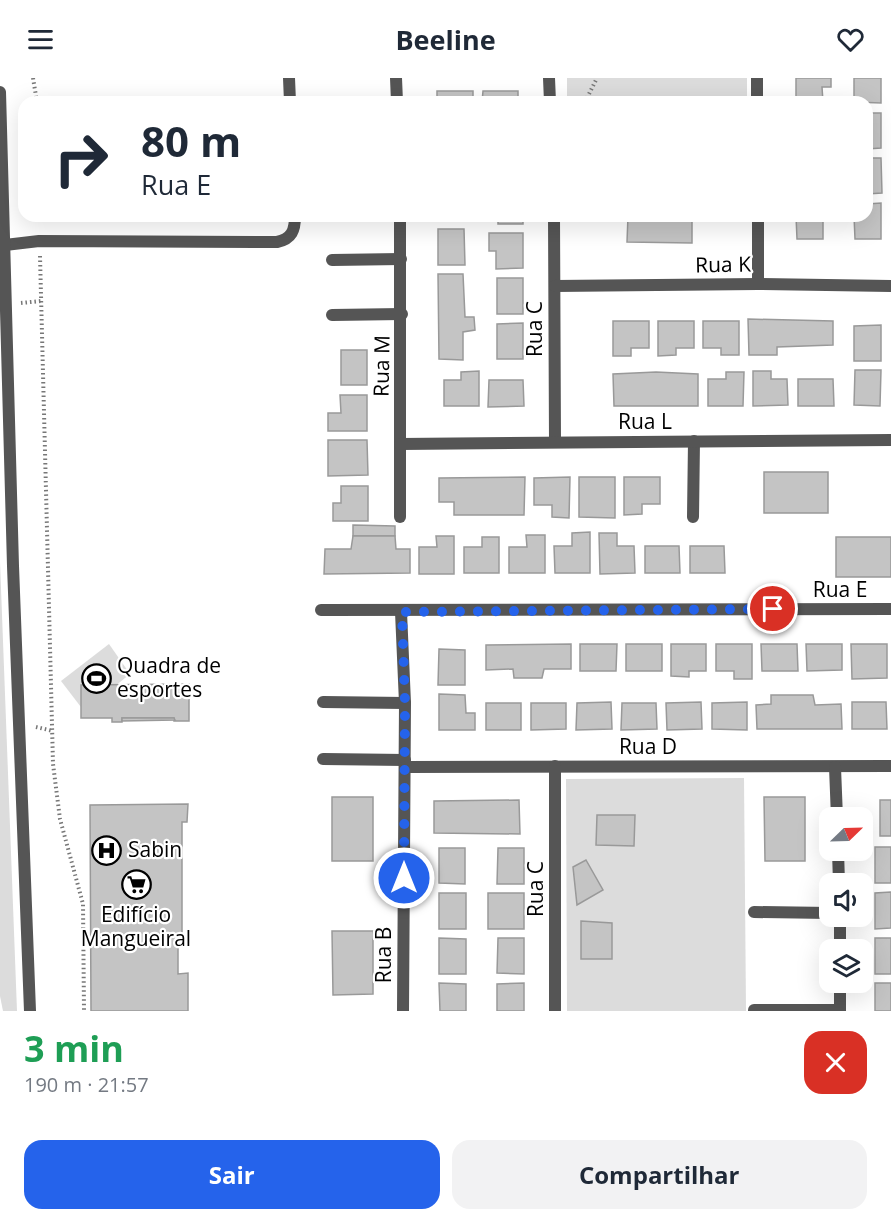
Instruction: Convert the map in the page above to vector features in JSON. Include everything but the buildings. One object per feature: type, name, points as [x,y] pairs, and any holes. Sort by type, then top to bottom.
[{"type":"street","points":[[289,78],[290,96]]},
{"type":"street","points":[[396,78],[397,96]]},
{"type":"street","points":[[549,78],[550,96]]},
{"type":"street","points":[[757,78],[757,96]]},
{"type":"street","points":[[0,92],[13,566],[30,1011]]},
{"type":"street","points":[[5,245],[39,241],[277,242],[289,238],[294,222]]},
{"type":"street","name":"Rua M","points":[[400,222],[402,314],[400,516]]},
{"type":"street","name":"Rua C","points":[[555,222],[555,442]]},
{"type":"street","points":[[758,222],[758,284]]},
{"type":"street","points":[[332,260],[401,259]]},
{"type":"street","name":"Rua K","points":[[555,286],[758,284],[891,286]]},
{"type":"street","points":[[332,315],[402,314]]},
{"type":"street","points":[[0,440],[10,432]]},
{"type":"street","name":"Rua L","points":[[400,444],[891,440]]},
{"type":"street","points":[[693,517],[694,441]]},
{"type":"street","points":[[0,560],[13,566]]},
{"type":"street","name":"Rua E","points":[[321,610],[402,612],[891,609]]},
{"type":"street","name":"Rua B","points":[[402,612],[405,703],[403,1011]]},
{"type":"street","points":[[323,702],[405,703]]},
{"type":"street","name":"Rua D","points":[[323,759],[555,766],[891,766]]},
{"type":"street","name":"Rua C","points":[[555,766],[555,1011]]},
{"type":"street","points":[[835,767],[837,807]]},
{"type":"street","points":[[754,912],[819,912]]},
{"type":"street","points":[[754,1010],[840,1011],[840,993]]},
{"type":"path","points":[[33,78],[35,96]]},
{"type":"path","points":[[588,96],[597,78]]},
{"type":"path","points":[[39,241],[53,764],[60,819],[83,903],[84,1011]]},
{"type":"shaded area","points":[[567,78],[747,78],[747,96],[567,96]]},
{"type":"shaded area","points":[[0,562],[17,1011],[3,1011],[0,996]]},
{"type":"shaded area","name":"Quadra de esportes","points":[[109,644],[130,674],[84,711],[61,681]]},
{"type":"shaded area","points":[[744,778],[746,1011],[567,1011],[566,779]]},
{"type":"place","name":"Quadra de esportes","points":[[96,678]]},
{"type":"place","name":"Sabin","points":[[107,850]]},
{"type":"place","name":"Edifício Mangueiral","points":[[136,884]]},
{"type":"route","points":[[404,878],[405,703],[402,612],[773,609]]}]
